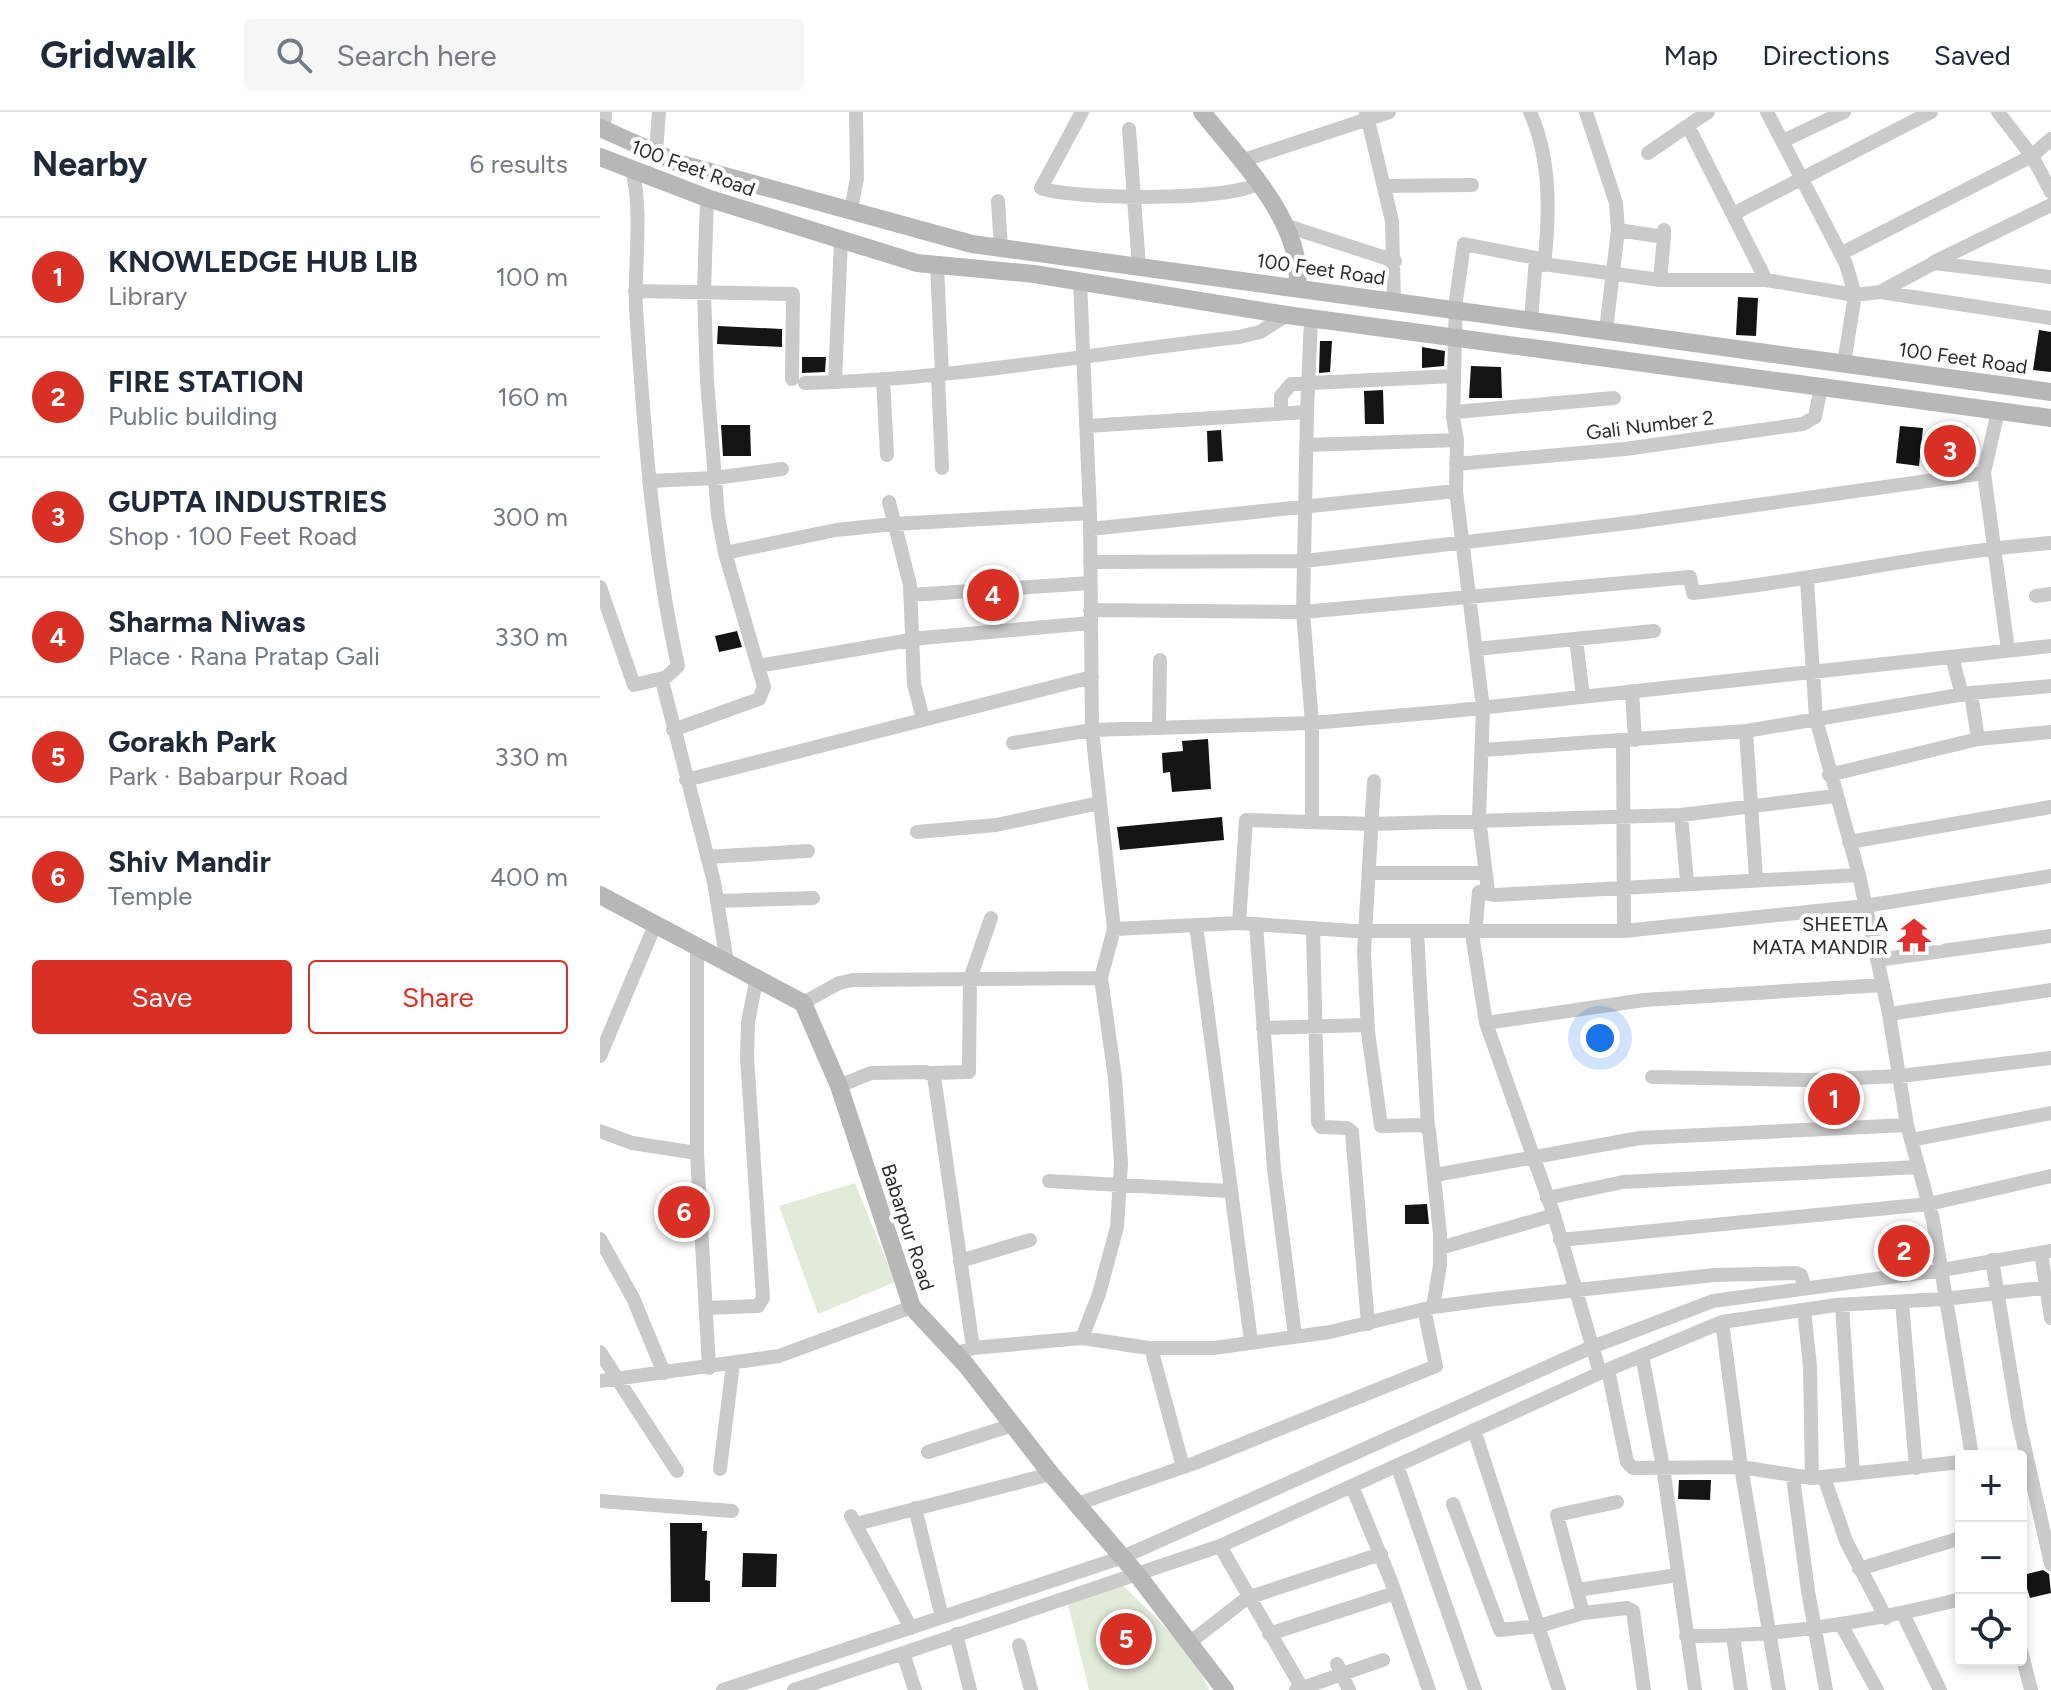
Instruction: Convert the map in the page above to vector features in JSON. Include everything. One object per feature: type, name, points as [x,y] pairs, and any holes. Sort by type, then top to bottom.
[{"type":"main road","points":[[1206,113],[1287,226],[1296,249],[1297,288]]},
{"type":"main road","name":"100 Feet Road","points":[[603,123],[681,164],[972,244],[2051,392]]},
{"type":"main road","name":"100 Feet Road","points":[[600,157],[707,198],[937,265],[1080,281],[1287,315],[2051,418]]},
{"type":"main road","points":[[1840,390],[1844,363]]},
{"type":"main road","points":[[600,895],[803,1003]]},
{"type":"main road","name":"Babarpur Road","points":[[803,1003],[839,1086],[912,1307],[964,1351],[1013,1425],[1136,1573],[1225,1690]]},
{"type":"street","points":[[656,152],[659,112]]},
{"type":"street","points":[[851,210],[857,178],[856,112]]},
{"type":"street","points":[[1082,112],[1041,188],[1085,196],[1236,193],[1256,184]]},
{"type":"street","points":[[1241,161],[1366,114],[1389,112]]},
{"type":"street","points":[[1530,112],[1543,147],[1545,169],[1540,264],[1531,320]]},
{"type":"street","points":[[1586,112],[1610,177],[1618,230],[1606,330]]},
{"type":"street","points":[[1648,153],[1708,112]]},
{"type":"street","points":[[1767,112],[1842,253],[1855,295],[1844,363]]},
{"type":"street","points":[[1783,141],[1844,112]]},
{"type":"street","points":[[1733,214],[1931,112]]},
{"type":"street","points":[[1998,112],[2032,156],[2051,192]]},
{"type":"street","points":[[1366,114],[1392,221],[1394,302]]},
{"type":"street","points":[[1688,126],[1766,280]]},
{"type":"street","points":[[1129,129],[1139,267]]},
{"type":"street","points":[[1842,253],[2032,156],[2051,139]]},
{"type":"street","points":[[600,587],[634,685],[663,678],[675,671],[678,666],[656,561],[649,481],[635,291],[632,169]]},
{"type":"street","points":[[1384,186],[1472,185]]},
{"type":"street","points":[[673,730],[759,699],[764,687],[725,553],[715,478],[704,292],[707,198]]},
{"type":"street","points":[[998,201],[1001,248]]},
{"type":"street","points":[[1880,292],[2051,205]]},
{"type":"street","points":[[1287,226],[1395,261]]},
{"type":"street","points":[[1618,230],[1664,234],[1660,280]]},
{"type":"street","points":[[835,382],[841,239]]},
{"type":"street","points":[[1488,891],[1479,818],[1483,708],[1456,491],[1456,311],[1464,244],[1536,258],[1540,264],[1660,280],[1766,280],[1855,295],[1880,292],[2051,318]]},
{"type":"street","points":[[1934,263],[2051,277]]},
{"type":"street","points":[[937,265],[942,468]]},
{"type":"street","points":[[1080,281],[1090,513],[1092,730],[1114,929],[1101,978],[1115,1078],[1120,1186],[1117,1227],[1082,1338]]},
{"type":"street","points":[[635,291],[793,294],[798,381],[883,380],[1083,359],[1239,337],[1260,332],[1287,315]]},
{"type":"street","points":[[1311,318],[1303,612],[1312,723],[1312,820]]},
{"type":"street","points":[[1281,413],[1285,389],[1308,382],[1454,376]]},
{"type":"street","points":[[883,380],[887,455]]},
{"type":"street","name":"Gali Number 2","points":[[1456,464],[1625,449],[1803,424],[1815,417],[1821,387]]},
{"type":"street","points":[[1455,412],[1614,398]]},
{"type":"street","points":[[1998,411],[1984,473],[2008,650]]},
{"type":"street","points":[[1087,426],[1307,412]]},
{"type":"street","points":[[1306,445],[1457,440]]},
{"type":"street","points":[[649,481],[715,478],[782,469]]},
{"type":"street","points":[[1090,562],[1305,561],[1464,543],[1984,473]]},
{"type":"street","points":[[1090,529],[1456,491]]},
{"type":"street","points":[[889,502],[911,595],[914,684],[923,719]]},
{"type":"street","points":[[725,553],[836,530],[1090,513]]},
{"type":"street","points":[[758,666],[911,639],[1090,617],[1303,612],[1690,577],[1693,593],[1807,580],[1996,547],[2051,543]]},
{"type":"street","points":[[1807,580],[1816,719],[1859,875],[1883,985],[1907,1125],[1929,1204],[1942,1270],[1944,1299],[1971,1450]]},
{"type":"street","points":[[911,595],[1090,583]]},
{"type":"street","points":[[1476,649],[1654,631]]},
{"type":"street","points":[[1576,639],[1583,697]]},
{"type":"street","points":[[1013,743],[1092,730],[1312,723],[1483,708],[2051,646]]},
{"type":"street","points":[[1952,657],[1978,739]]},
{"type":"street","points":[[1159,728],[1160,660]]},
{"type":"street","points":[[686,780],[1092,677]]},
{"type":"street","points":[[663,678],[673,730],[718,901],[727,962]]},
{"type":"street","points":[[1483,750],[1746,731],[1966,694],[2051,686]]},
{"type":"street","points":[[1624,931],[1624,815],[1632,691]]},
{"type":"street","points":[[1746,731],[1756,878]]},
{"type":"street","points":[[1829,775],[1978,739],[2051,732]]},
{"type":"street","points":[[1374,781],[1364,931],[1368,1025],[1379,1124],[1428,1128]]},
{"type":"street","points":[[1239,923],[1245,821],[1312,820],[1372,824],[1479,818],[1681,815],[1835,796]]},
{"type":"street","points":[[917,832],[996,825],[1099,803]]},
{"type":"street","points":[[1849,842],[2051,807]]},
{"type":"street","points":[[1681,815],[1687,882]]},
{"type":"street","points":[[707,857],[808,851]]},
{"type":"street","points":[[1369,873],[1484,873]]},
{"type":"street","points":[[1859,875],[1624,885],[1495,895],[1488,891],[1479,892],[1474,934],[1486,1023],[1554,1215],[1574,1292],[1592,1347],[1604,1372],[1629,1466],[1637,1469],[1741,1467],[1793,1478],[1818,1478],[1955,1463]]},
{"type":"street","points":[[1114,929],[1239,923],[1313,929],[1474,934],[1624,931],[1865,906],[2051,876]]},
{"type":"street","points":[[718,901],[813,898]]},
{"type":"street","points":[[839,1086],[871,1073],[969,1072],[970,979],[991,918]]},
{"type":"street","points":[[1256,924],[1278,1215],[1295,1336]]},
{"type":"street","points":[[600,1056],[655,925]]},
{"type":"street","points":[[1196,925],[1251,1341]]},
{"type":"street","points":[[1313,929],[1319,1125],[1347,1128],[1353,1137],[1368,1324]]},
{"type":"street","points":[[1077,1504],[1183,1467],[1436,1366],[1429,1308],[1440,1265],[1440,1248],[1428,1128],[1417,932]]},
{"type":"street","points":[[1877,960],[2051,936]]},
{"type":"street","points":[[697,946],[697,1153],[709,1368]]},
{"type":"street","points":[[706,1308],[758,1306],[763,1298],[747,1057],[748,1022],[757,977]]},
{"type":"street","points":[[803,1003],[844,981],[1101,978]]},
{"type":"street","points":[[1486,1023],[1644,1000],[1883,985]]},
{"type":"street","points":[[1889,1014],[2051,990]]},
{"type":"street","points":[[1263,1028],[1368,1025]]},
{"type":"street","points":[[1652,1077],[1810,1080],[1900,1076],[2051,1058]]},
{"type":"street","points":[[931,1073],[935,1080],[960,1261],[964,1351],[1082,1338],[1190,1350],[1368,1324],[1429,1308],[1660,1279],[1799,1273],[1804,1286]]},
{"type":"street","points":[[1911,1140],[2051,1113]]},
{"type":"street","points":[[1435,1175],[1640,1138],[1907,1125]]},
{"type":"street","points":[[600,1131],[632,1143],[697,1153]]},
{"type":"street","points":[[1547,1198],[1623,1182],[1919,1167]]},
{"type":"street","points":[[1560,1240],[1929,1204],[2051,1176]]},
{"type":"street","points":[[1049,1181],[1229,1191]]},
{"type":"street","points":[[1440,1248],[1554,1215]]},
{"type":"street","points":[[600,1239],[633,1298],[664,1373]]},
{"type":"street","points":[[960,1261],[1030,1240]]},
{"type":"street","points":[[723,1690],[1123,1557],[1592,1347],[1713,1301],[1804,1286],[1942,1270],[2046,1252],[2051,1318]]},
{"type":"street","points":[[1992,1260],[2019,1423],[2051,1564]]},
{"type":"street","points":[[794,1690],[1220,1546],[1642,1355],[1722,1322],[1842,1305],[1944,1299],[2048,1287]]},
{"type":"street","points":[[1902,1302],[1916,1468]]},
{"type":"street","points":[[1842,1305],[1853,1473]]},
{"type":"street","points":[[600,1381],[709,1368],[806,1347],[912,1307]]},
{"type":"street","points":[[1804,1310],[1818,1478],[1859,1569],[1886,1618]]},
{"type":"street","points":[[1722,1322],[1741,1467],[1779,1690]]},
{"type":"street","points":[[1151,1348],[1183,1467]]},
{"type":"street","points":[[600,1352],[677,1471]]},
{"type":"street","points":[[1642,1355],[1663,1467],[1695,1690]]},
{"type":"street","points":[[720,1469],[733,1364]]},
{"type":"street","points":[[928,1452],[1013,1425]]},
{"type":"street","points":[[1474,1430],[1559,1690]]},
{"type":"street","points":[[1397,1465],[1475,1690]]},
{"type":"street","points":[[911,1628],[854,1520],[1051,1474]]},
{"type":"street","points":[[1793,1478],[1826,1690]]},
{"type":"street","points":[[1352,1486],[1381,1554],[1429,1690]]},
{"type":"street","points":[[600,1501],[732,1511]]},
{"type":"street","points":[[1583,1613],[1557,1515],[1617,1502]]},
{"type":"street","points":[[1453,1504],[1500,1630],[1539,1626],[1583,1613],[1627,1608],[1633,1611],[1644,1690]]},
{"type":"street","points":[[915,1508],[942,1617]]},
{"type":"street","points":[[1859,1569],[1955,1540]]},
{"type":"street","points":[[1220,1546],[1300,1689],[1340,1669],[1383,1660]]},
{"type":"street","points":[[1189,1643],[1247,1598],[1381,1554]]},
{"type":"street","points":[[1577,1590],[1678,1575]]},
{"type":"street","points":[[1269,1634],[1395,1593]]},
{"type":"street","points":[[1686,1636],[1733,1636],[1842,1626],[1955,1601]]},
{"type":"street","points":[[1903,1614],[1940,1690]]},
{"type":"street","points":[[1842,1626],[1877,1690]]},
{"type":"street","points":[[956,1634],[970,1690]]},
{"type":"street","points":[[1733,1636],[1741,1690]]},
{"type":"street","points":[[1019,1645],[1031,1690]]},
{"type":"street","points":[[903,1653],[915,1690]]},
{"type":"street","points":[[2025,1666],[2031,1690]]},
{"type":"street","points":[[1340,1669],[1349,1690]]},
{"type":"green space","points":[[855,1183],[895,1282],[818,1314],[779,1206]]},
{"type":"green space","points":[[1121,1583],[1183,1648],[1209,1690],[1089,1690],[1068,1605]]},
{"type":"building","points":[[1738,297],[1758,298],[1756,336],[1736,335]]},
{"type":"building","points":[[718,326],[782,329],[782,347],[717,344]]},
{"type":"building","points":[[2039,330],[2051,332],[2051,372],[2033,370]]},
{"type":"building","points":[[1320,341],[1332,341],[1330,372],[1319,373]]},
{"type":"building","points":[[1422,347],[1445,351],[1444,366],[1422,368]]},
{"type":"building","points":[[802,357],[826,357],[825,372],[802,373]]},
{"type":"building","points":[[1471,366],[1501,367],[1502,398],[1469,398]]},
{"type":"building","points":[[1383,390],[1384,424],[1365,424],[1364,391]]},
{"type":"building","points":[[721,425],[750,425],[751,456],[723,456]]},
{"type":"building","points":[[1900,426],[1923,428],[1919,466],[1896,463]]},
{"type":"building","points":[[1221,430],[1223,461],[1208,462],[1207,431]]},
{"type":"building","points":[[737,631],[742,647],[719,652],[715,636]]},
{"type":"building","points":[[1208,739],[1211,789],[1172,792],[1170,772],[1163,773],[1162,753],[1183,751],[1182,741]]},
{"type":"building","points":[[1222,817],[1224,840],[1120,850],[1117,827]]},
{"type":"building","points":[[1427,1204],[1429,1224],[1405,1224],[1405,1205]]},
{"type":"building","points":[[1679,1480],[1711,1480],[1710,1500],[1678,1499]]},
{"type":"building","points":[[670,1523],[702,1523],[702,1531],[707,1531],[705,1580],[710,1581],[710,1602],[671,1602]]},
{"type":"building","points":[[743,1553],[777,1554],[776,1587],[742,1587]]},
{"type":"building","points":[[2043,1570],[2049,1574],[2051,1593],[2030,1598],[2027,1574]]},
{"type":"place","name":"GUPTA INDUSTRIES","points":[[1950,451]]},
{"type":"place","name":"Sharma Niwas","points":[[993,595]]},
{"type":"place","name":"SHEETLA MATA MANDIR","points":[[1914,935]]},
{"type":"place","name":"KNOWLEDGE HUB LIB","points":[[1834,1099]]},
{"type":"place","name":"Shiv Mandir","points":[[684,1212]]},
{"type":"place","name":"FIRE STATION","points":[[1904,1251]]},
{"type":"place","name":"Gorakh Park","points":[[1126,1639]]}]
